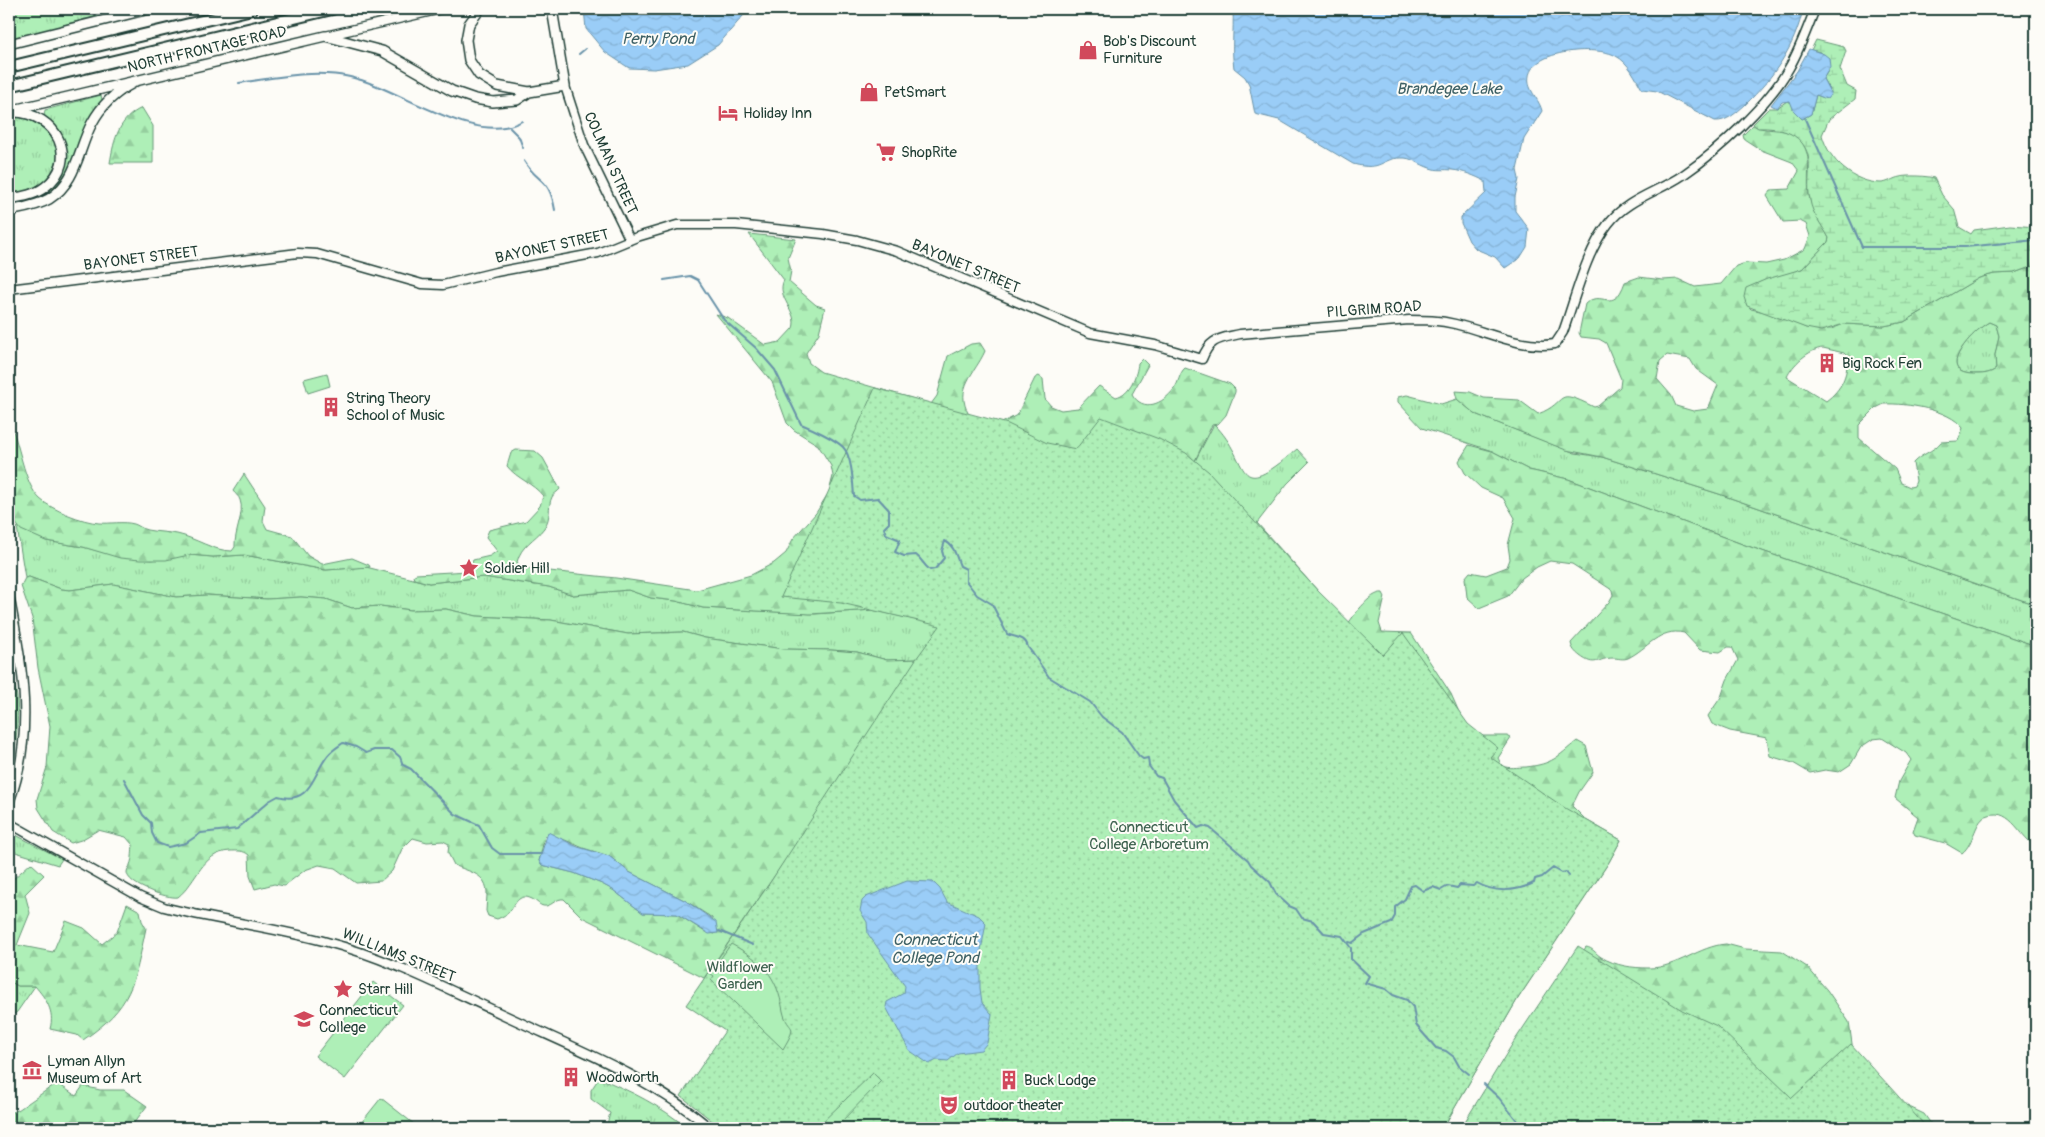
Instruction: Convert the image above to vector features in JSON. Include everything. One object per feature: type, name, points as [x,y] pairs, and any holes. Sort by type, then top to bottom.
[{"type":"highway","points":[[9,67],[252,9]]},
{"type":"highway","points":[[9,86],[332,9]]},
{"type":"highway","points":[[9,661],[19,658]]},
{"type":"main road","points":[[9,44],[149,9]]},
{"type":"main road","points":[[480,9],[471,20],[466,36],[466,51],[471,65],[479,74],[494,85],[529,92],[565,86]]},
{"type":"main road","name":"COLMAN STREET","points":[[552,9],[565,86]]},
{"type":"main road","points":[[325,36],[382,51],[452,91],[475,99],[494,102],[517,100],[529,92]]},
{"type":"main road","name":"NORTH FRONTAGE ROAD","points":[[9,112],[325,36]]},
{"type":"main road","points":[[9,211],[43,202],[59,192],[73,172],[96,115],[116,95],[144,78]]},
{"type":"main road","points":[[9,112],[33,114],[48,124],[59,140],[61,155],[56,175],[45,187],[30,195],[9,199]]},
{"type":"street","name":"NORTH FRONTAGE ROAD","points":[[325,36],[440,9]]},
{"type":"street","name":"PILGRIM ROAD","points":[[1202,359],[1209,344],[1216,340],[1240,334],[1409,320],[1433,319],[1524,345],[1540,346],[1555,344],[1563,332],[1592,251],[1608,223],[1632,202],[1682,176],[1705,159],[1762,103],[1790,67],[1815,9]]},
{"type":"street","name":"COLMAN STREET","points":[[565,86],[584,145],[630,240]]},
{"type":"street","name":"BAYONET STREET","points":[[9,289],[298,253],[317,254],[422,284],[443,285],[496,272],[598,254],[665,228],[695,223],[794,230],[857,240],[904,254],[1090,333],[1155,345],[1202,359]]},
{"type":"street","points":[[9,595],[19,658],[25,725],[18,774],[9,803]]},
{"type":"street","name":"WILLIAMS STREET","points":[[9,823],[140,897],[164,907],[327,942],[376,958],[421,976],[620,1068],[667,1095],[710,1128]]},
{"type":"green space","points":[[9,9],[107,9],[108,13],[9,40]]},
{"type":"green space","points":[[1816,40],[1844,47],[1846,51],[1840,69],[1847,86],[1856,91],[1855,99],[1829,119],[1822,135],[1825,145],[1837,162],[1852,175],[1871,182],[1884,183],[1907,176],[1934,178],[1942,195],[1954,209],[1959,227],[1971,234],[1974,230],[2010,225],[2036,227],[2036,265],[2014,273],[1994,274],[1979,278],[1904,322],[1884,326],[1844,324],[1821,331],[1806,328],[1747,306],[1744,297],[1746,288],[1767,279],[1802,269],[1828,242],[1829,238],[1811,205],[1809,161],[1803,144],[1791,134],[1775,129],[1758,128],[1753,124],[1769,108],[1777,108],[1787,101],[1791,102],[1794,111],[1802,119],[1811,114],[1816,95],[1827,99],[1829,89],[1823,79],[1828,71],[1820,52],[1811,50]]},
{"type":"green space","points":[[101,95],[102,100],[85,127],[74,156],[59,183],[48,193],[33,201],[32,199],[40,195],[63,166],[51,123],[44,116],[45,110]]},
{"type":"green space","points":[[142,108],[153,126],[153,163],[110,163],[113,146],[123,123],[134,112]]},
{"type":"green space","points":[[15,116],[38,123],[53,139],[57,149],[52,170],[44,181],[28,191],[9,195],[9,117]]},
{"type":"green space","points":[[1753,125],[1789,133],[1801,142],[1806,149],[1808,158],[1808,185],[1811,203],[1829,238],[1828,242],[1802,269],[1758,283],[1745,302],[1751,309],[1774,314],[1806,328],[1831,329],[1844,324],[1884,326],[1904,322],[1979,278],[1994,274],[2014,273],[2036,265],[2036,605],[1719,494],[1602,457],[1566,450],[1475,414],[1457,399],[1455,391],[1470,392],[1484,398],[1519,400],[1538,414],[1566,397],[1594,407],[1598,406],[1620,387],[1621,379],[1606,343],[1599,339],[1581,337],[1579,333],[1585,304],[1591,300],[1612,300],[1616,298],[1625,282],[1639,277],[1663,280],[1678,279],[1695,287],[1721,284],[1736,266],[1746,263],[1766,264],[1784,260],[1805,249],[1810,236],[1806,224],[1800,221],[1783,222],[1767,196],[1771,190],[1789,189],[1799,171],[1792,162],[1761,150],[1744,139],[1743,135]],"holes":[[[1989,322],[1996,325],[1999,336],[1995,355],[1996,369],[1983,374],[1964,373],[1957,368],[1956,361],[1959,352],[1981,327]],[[1823,348],[1844,353],[1848,357],[1843,382],[1826,401],[1787,377],[1802,358]],[[1667,355],[1690,359],[1696,369],[1718,385],[1708,409],[1693,411],[1676,406],[1671,395],[1657,379],[1660,361]],[[1884,404],[1926,408],[1948,416],[1963,428],[1958,441],[1941,442],[1913,463],[1916,481],[1914,486],[1910,487],[1901,483],[1895,469],[1859,438],[1859,425],[1876,408]]]},
{"type":"green space","points":[[749,234],[796,239],[788,258],[791,271],[789,282],[816,305],[825,308],[819,333],[806,353],[809,363],[821,372],[931,404],[937,396],[948,356],[971,344],[980,343],[985,351],[965,389],[965,405],[969,415],[1000,424],[1017,415],[1035,378],[1039,376],[1043,379],[1045,399],[1051,406],[1061,410],[1078,408],[1099,386],[1116,397],[1125,392],[1132,383],[1138,363],[1142,359],[1148,365],[1132,394],[1137,400],[1147,405],[1164,399],[1176,387],[1185,368],[1230,384],[1235,389],[1235,392],[1226,415],[1218,424],[1212,425],[1191,469],[916,620],[874,610],[810,614],[703,608],[676,601],[651,598],[628,590],[573,595],[549,587],[483,577],[429,583],[414,579],[413,576],[416,574],[469,571],[473,560],[490,556],[497,551],[486,537],[489,530],[526,521],[540,506],[543,496],[507,466],[511,453],[516,450],[535,451],[543,458],[560,489],[552,497],[548,520],[544,528],[525,547],[519,556],[517,562],[521,568],[616,578],[697,590],[751,575],[774,563],[786,553],[793,539],[816,513],[829,492],[833,476],[831,466],[818,445],[794,430],[787,423],[772,382],[716,314],[728,318],[765,345],[780,342],[793,328],[793,316],[782,292],[784,280]]},
{"type":"green space","points":[[1989,322],[1996,325],[1999,336],[1995,355],[1996,369],[1983,374],[1964,373],[1957,368],[1956,361],[1959,352],[1981,327]]},
{"type":"green space","points":[[327,373],[330,386],[308,393],[304,379]]},
{"type":"green space","name":"Connecticut College Arboretum","points":[[875,388],[1008,424],[1047,443],[1076,449],[1101,417],[1159,439],[1186,453],[1209,472],[1318,591],[1383,655],[1403,633],[1468,724],[1498,748],[1490,757],[1565,808],[1621,840],[1609,862],[1517,1000],[1443,1128],[721,1128],[681,1096],[725,1031],[686,1005],[771,881],[916,659],[940,626],[841,603],[781,597]]},
{"type":"green space","points":[[1407,395],[1441,404],[1457,399],[1475,414],[1575,453],[1602,457],[1719,494],[2036,605],[2036,646],[1742,544],[1568,479],[1529,470],[1492,451],[1422,428],[1398,402],[1398,397]]},
{"type":"green space","points":[[9,422],[34,492],[45,503],[68,515],[92,522],[134,524],[145,529],[177,534],[211,547],[232,551],[235,547],[241,511],[239,499],[233,491],[244,474],[265,506],[263,521],[267,529],[292,536],[308,556],[322,564],[352,558],[370,567],[326,570],[244,555],[213,557],[189,555],[166,560],[140,560],[120,558],[83,547],[46,541],[21,530],[9,514]]},
{"type":"green space","points":[[1214,424],[1226,438],[1245,472],[1252,476],[1262,474],[1276,466],[1297,449],[1309,462],[1287,484],[1257,523],[1318,591],[920,659],[887,660],[857,652],[784,649],[705,638],[683,632],[628,634],[551,620],[477,616],[446,609],[411,610],[380,606],[352,608],[326,599],[301,597],[267,599],[208,595],[176,597],[113,584],[70,590],[61,589],[29,577],[25,578],[17,527],[46,541],[83,547],[125,558],[151,560],[189,555],[213,557],[244,555],[326,570],[366,567],[429,583],[483,577],[549,587],[573,595],[628,590],[651,598],[676,601],[703,608],[815,614],[872,610],[916,620],[1191,469]]},
{"type":"green space","points":[[1469,445],[1492,451],[1529,470],[1568,479],[1742,544],[2036,646],[2036,846],[2010,820],[1997,814],[1984,817],[1980,821],[1970,843],[1962,853],[1945,843],[1915,835],[1913,831],[1918,817],[1895,798],[1899,781],[1911,760],[1906,753],[1882,738],[1873,739],[1861,747],[1851,764],[1839,772],[1825,770],[1810,773],[1793,763],[1770,756],[1767,738],[1730,731],[1712,724],[1708,716],[1721,697],[1727,680],[1738,660],[1732,647],[1728,647],[1720,652],[1700,650],[1684,633],[1675,632],[1661,636],[1626,659],[1608,658],[1593,662],[1585,660],[1575,652],[1571,643],[1609,602],[1613,595],[1612,590],[1572,564],[1550,561],[1537,567],[1522,578],[1508,596],[1479,608],[1467,597],[1465,578],[1470,572],[1486,575],[1507,567],[1510,559],[1508,545],[1515,518],[1503,498],[1481,488],[1465,473],[1459,461]]},
{"type":"green space","points":[[29,577],[61,589],[70,590],[113,584],[176,597],[207,595],[267,599],[301,597],[326,599],[352,608],[380,606],[411,610],[446,609],[477,616],[551,620],[628,634],[683,632],[705,638],[784,649],[857,652],[887,660],[1344,630],[1356,613],[1372,596],[1383,593],[1385,597],[1379,623],[1382,632],[1411,633],[1451,694],[1459,712],[1470,728],[1482,736],[1507,736],[1511,738],[1498,758],[1502,766],[1511,768],[1543,764],[1554,759],[1577,741],[1586,746],[1593,772],[1572,806],[1586,820],[1621,840],[1609,862],[1517,1000],[1443,1128],[782,865],[704,978],[582,917],[564,899],[544,906],[528,897],[524,897],[519,899],[510,911],[503,916],[497,919],[488,916],[484,882],[476,874],[454,865],[448,853],[449,844],[443,841],[427,842],[413,838],[402,849],[392,871],[381,881],[356,883],[335,868],[319,865],[305,870],[284,886],[274,884],[255,889],[250,876],[249,855],[238,851],[230,851],[220,853],[206,862],[185,891],[178,897],[166,896],[148,890],[128,877],[127,871],[132,860],[133,845],[126,837],[98,830],[81,840],[71,843],[53,832],[38,808],[37,799],[47,767],[50,726],[38,668],[32,618],[21,586],[25,578]],"holes":[[[545,836],[565,840],[609,856],[629,872],[686,901],[712,918],[715,934],[705,932],[677,914],[643,913],[602,884],[574,873],[542,865],[539,861]]]},
{"type":"green space","points":[[9,673],[17,695],[18,709],[16,740],[9,778]]},
{"type":"green space","points":[[10,832],[62,859],[58,865],[9,850]]},
{"type":"green space","points":[[31,863],[44,875],[25,894],[30,913],[17,945],[53,952],[66,921],[84,928],[102,944],[117,932],[127,904],[140,911],[146,928],[138,964],[129,992],[112,1016],[100,1028],[83,1040],[77,1035],[50,1029],[50,1011],[46,1001],[35,986],[18,986],[9,981],[9,879],[11,877],[13,879]]},
{"type":"green space","name":"Wildflower Garden","points":[[731,944],[760,963],[777,988],[785,1018],[792,1030],[783,1049],[711,980],[714,976],[710,973]]},
{"type":"green space","points":[[1726,944],[1745,949],[1782,951],[1807,967],[1827,990],[1849,1022],[1853,1051],[1905,1105],[1924,1114],[1934,1128],[1461,1128],[1586,947],[1613,963],[1649,968],[1669,965],[1707,949]]},
{"type":"green space","points":[[1578,946],[1682,1010],[1717,1026],[1792,1098],[1851,1044],[1927,1128],[1461,1128],[1513,1043]]},
{"type":"green space","points":[[9,981],[18,986],[35,986],[17,1012],[9,1017]]},
{"type":"green space","points":[[373,982],[403,1005],[345,1079],[315,1056]]},
{"type":"green space","points":[[873,1073],[881,1081],[835,1128],[816,1128]]},
{"type":"green space","points":[[599,1078],[645,1100],[687,1128],[606,1128],[610,1113],[591,1099],[591,1090]]},
{"type":"green space","points":[[57,1083],[76,1096],[83,1086],[100,1090],[124,1090],[147,1106],[130,1128],[9,1128],[9,1113],[18,1110]]},
{"type":"green space","points":[[381,1098],[419,1128],[357,1128]]},
{"type":"water","name":"Perry Pond","points":[[584,9],[749,9],[718,45],[688,64],[654,69],[629,68],[605,52],[586,29]]},
{"type":"water","name":"Brandegee Lake","points":[[1239,9],[1803,9],[1795,36],[1774,73],[1745,105],[1724,120],[1715,121],[1657,91],[1642,89],[1625,62],[1607,53],[1579,51],[1564,53],[1549,57],[1538,63],[1530,72],[1529,83],[1542,111],[1524,139],[1517,170],[1519,179],[1515,197],[1515,211],[1529,229],[1527,247],[1520,258],[1505,268],[1495,257],[1476,249],[1469,241],[1461,223],[1461,217],[1486,193],[1485,181],[1460,171],[1438,170],[1426,167],[1405,158],[1389,160],[1376,166],[1353,164],[1279,120],[1255,114],[1249,84],[1245,77],[1234,68],[1233,11]]},
{"type":"water","points":[[1809,49],[1824,54],[1829,58],[1830,67],[1823,79],[1831,94],[1827,99],[1816,95],[1811,114],[1802,119],[1794,111],[1790,101],[1782,102],[1777,108],[1771,105],[1797,71]]},
{"type":"water","points":[[548,832],[578,847],[609,856],[629,872],[686,901],[716,922],[718,933],[709,934],[677,914],[643,913],[602,884],[574,873],[542,865],[539,861]]},
{"type":"water","name":"Connecticut College Pond","points":[[907,881],[933,882],[940,889],[947,902],[979,916],[986,923],[980,956],[980,988],[982,1003],[992,1014],[987,1043],[981,1050],[958,1053],[948,1061],[937,1060],[929,1064],[909,1050],[886,1007],[887,1002],[904,993],[905,986],[868,934],[867,922],[860,911],[862,901],[866,897]]},
{"type":"waterway","points":[[579,54],[585,49]]},
{"type":"waterway","points":[[239,83],[294,75],[336,75],[369,83],[460,122],[482,127],[503,127],[522,121]]},
{"type":"waterway","points":[[1805,119],[1862,247],[1965,247],[2036,240]]},
{"type":"waterway","points":[[510,128],[519,137],[523,148]]},
{"type":"waterway","points":[[524,161],[529,169],[547,186],[553,199],[555,210]]},
{"type":"waterway","points":[[664,280],[690,276],[698,280],[724,320],[756,348],[775,370],[801,424],[829,437],[843,447],[850,463],[854,496],[860,500],[878,498],[889,510],[889,523],[884,528],[886,534],[900,540],[895,552],[904,556],[916,555],[930,570],[935,569],[944,558],[942,551],[945,541],[948,543],[953,549],[960,566],[966,569],[966,581],[977,595],[992,604],[1007,634],[1020,638],[1027,643],[1049,677],[1090,702],[1102,717],[1122,732],[1139,756],[1143,759],[1148,758],[1149,766],[1156,776],[1162,778],[1174,800],[1198,828],[1203,826],[1210,828],[1248,860],[1270,882],[1276,894],[1289,906],[1296,909],[1302,918],[1313,921],[1324,933],[1342,936],[1351,948],[1351,959],[1369,976],[1365,983],[1386,989],[1393,995],[1407,1000],[1413,1007],[1416,1025],[1421,1031],[1436,1048],[1446,1051],[1454,1057],[1459,1066],[1469,1074]]},
{"type":"waterway","points":[[124,779],[143,815],[151,823],[152,833],[157,843],[168,847],[186,843],[201,833],[237,829],[269,801],[278,796],[290,798],[298,796],[311,785],[324,760],[343,743],[356,747],[366,753],[374,750],[392,750],[400,757],[403,765],[411,769],[455,814],[479,825],[492,848],[500,854],[541,854]]},
{"type":"waterway","points":[[1349,942],[1352,943],[1364,934],[1391,923],[1395,916],[1395,907],[1405,899],[1411,886],[1415,885],[1423,891],[1433,887],[1441,890],[1448,886],[1457,888],[1460,885],[1473,886],[1477,883],[1497,890],[1512,890],[1534,883],[1535,879],[1542,877],[1553,868],[1562,873],[1566,872],[1569,876]]},
{"type":"waterway","points":[[719,931],[753,945]]},
{"type":"waterway","points":[[1484,1084],[1499,1098],[1523,1128]]},
{"type":"place","name":"Bob's Discount Furniture","points":[[1088,50]]},
{"type":"place","name":"PetSmart","points":[[869,92]]},
{"type":"place","name":"Holiday Inn","points":[[728,113]]},
{"type":"place","name":"ShopRite","points":[[886,152]]},
{"type":"place","name":"Big Rock Fen","points":[[1827,363]]},
{"type":"place","name":"String Theory School of Music","points":[[331,407]]},
{"type":"place","name":"Soldier Hill","points":[[469,568]]},
{"type":"place","name":"Starr Hill","points":[[343,989]]},
{"type":"place","name":"Connecticut College","points":[[304,1019]]},
{"type":"place","name":"Lyman Allyn Museum of Art","points":[[32,1070]]},
{"type":"place","name":"Woodworth","points":[[571,1077]]},
{"type":"place","name":"Buck Lodge","points":[[1009,1080]]},
{"type":"place","name":"outdoor theater","points":[[949,1105]]}]
